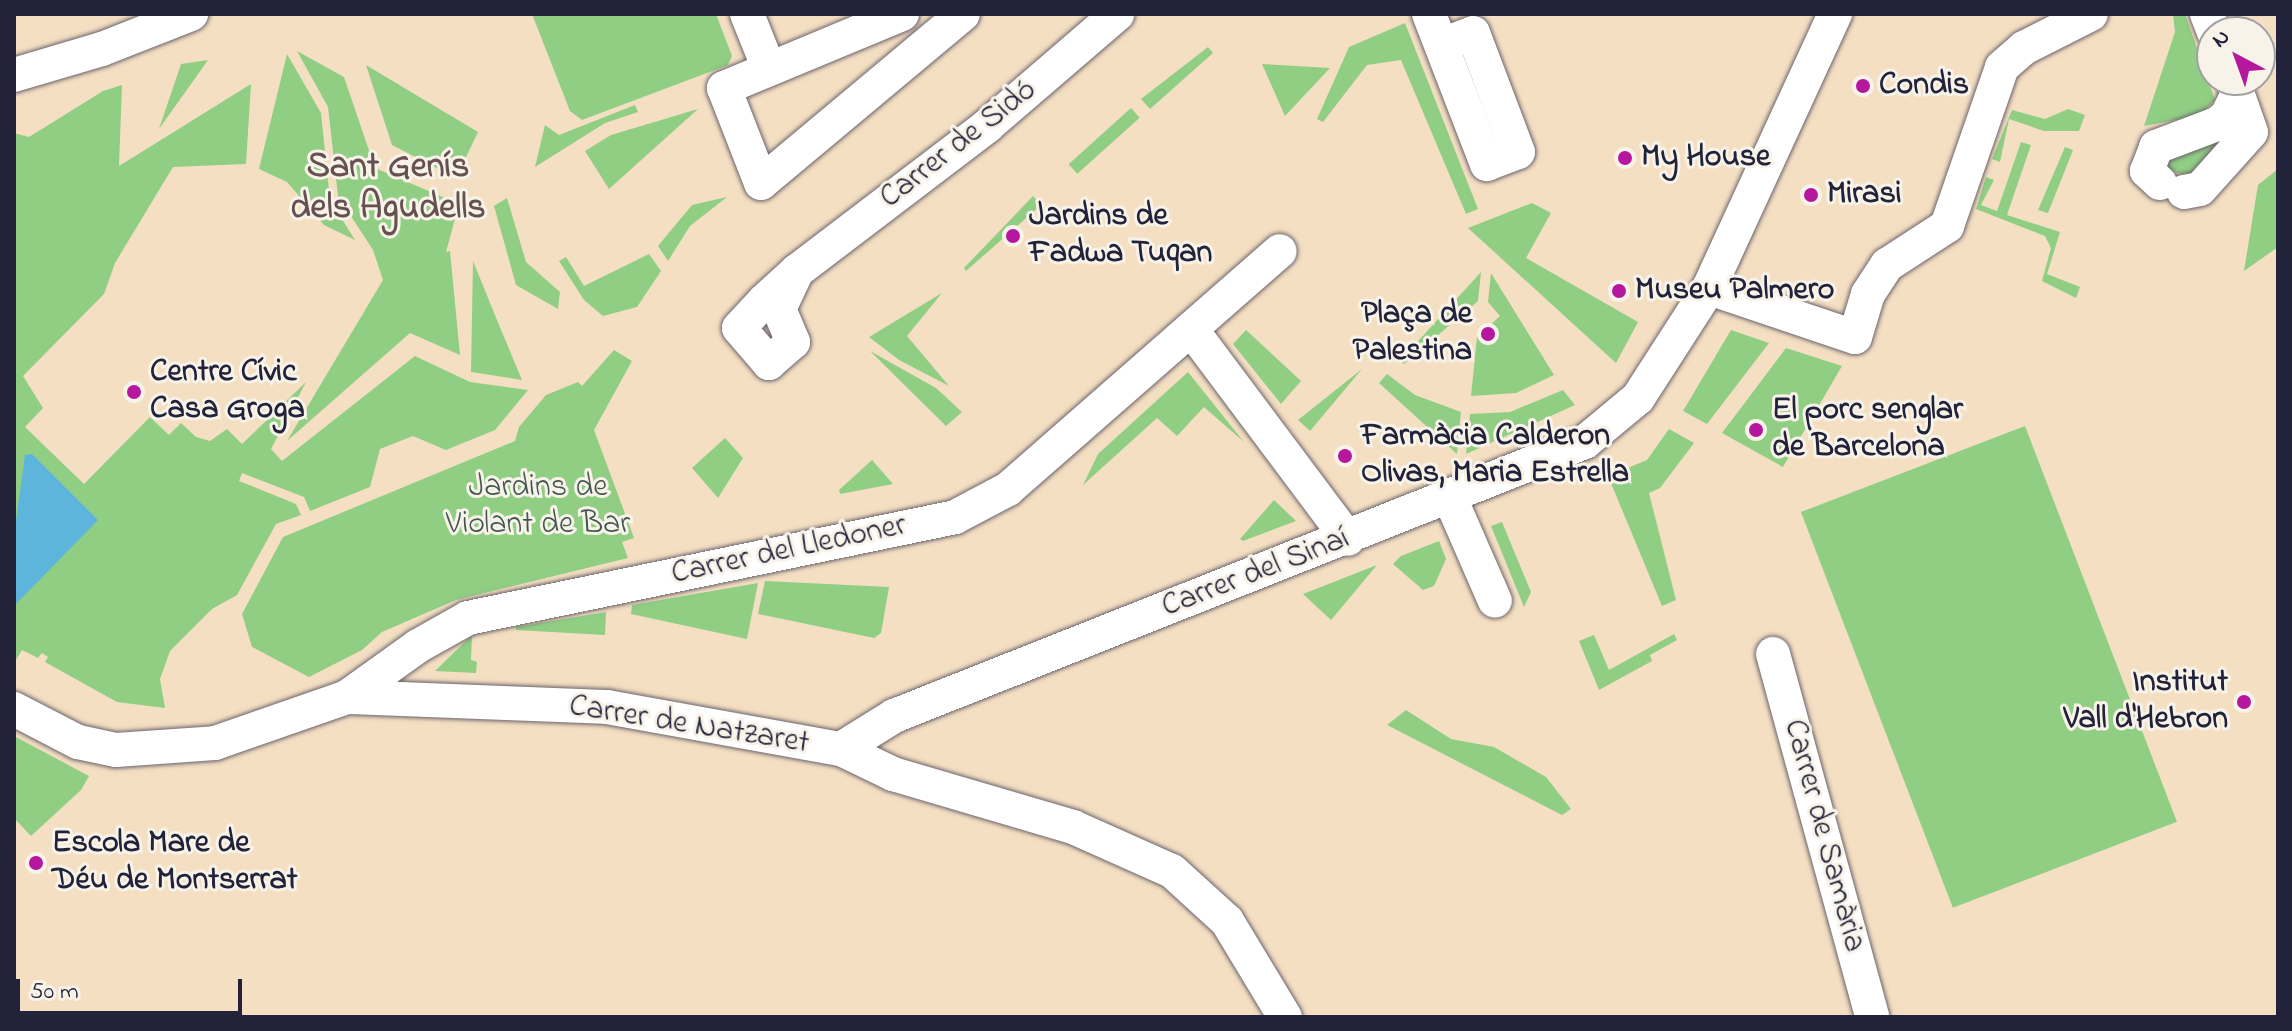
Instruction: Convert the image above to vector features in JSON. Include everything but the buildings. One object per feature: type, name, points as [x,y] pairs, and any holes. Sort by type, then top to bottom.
[{"type":"street","points":[[14,75],[102,49],[191,14]]},
{"type":"street","points":[[747,14],[769,69]]},
{"type":"street","points":[[902,14],[724,88],[761,183],[963,14]]},
{"type":"street","name":"Carrer de Sidó","points":[[797,271],[987,126],[1117,14]]},
{"type":"street","name":"Carrer del Sinaí","points":[[841,749],[894,716],[1348,539],[1585,442],[1628,410],[1655,375],[1709,288],[1835,14]]},
{"type":"street","points":[[1709,288],[1855,337],[1868,294],[1887,265],[1947,226],[2002,67],[2024,48],[2091,14]]},
{"type":"street","points":[[2235,86],[2251,132],[2200,189],[2172,188],[2147,171],[2156,147],[2217,124],[2227,116],[2235,86]]},
{"type":"street","name":"Carrer del Lledoner","points":[[347,697],[418,646],[468,618],[955,517],[1008,489],[1280,251]]},
{"type":"street","points":[[1191,329],[1348,539]]},
{"type":"street","points":[[1450,498],[1495,601]]},
{"type":"street","name":"Carrer de Samària","points":[[1773,654],[1872,1017]]},
{"type":"street","name":"Carrer de Natzaret","points":[[14,709],[78,742],[116,750],[215,743],[347,697],[607,707],[841,749],[893,774],[1073,827],[1172,871],[1227,921],[1285,1017]]},
{"type":"green space","points":[[532,14],[716,14],[732,56],[728,65],[582,120],[570,111]]},
{"type":"green space","points":[[2173,14],[2185,14],[2196,46],[2196,96],[2214,96],[2215,100],[2198,116],[2144,126],[2175,32]]},
{"type":"green space","points":[[1405,23],[1478,209],[1466,214],[1401,60],[1367,65],[1323,122],[1317,119],[1349,47]]},
{"type":"green space","points":[[1208,47],[1213,53],[1150,109],[1141,99]]},
{"type":"green space","points":[[297,51],[344,77],[375,168],[459,204],[446,252],[450,251],[460,355],[410,333],[287,441],[383,280],[373,250],[338,196],[328,107]]},
{"type":"green space","points":[[287,54],[321,113],[330,200],[355,240],[324,225],[287,182],[259,169]]},
{"type":"green space","points":[[208,60],[159,129],[181,64]]},
{"type":"green space","points":[[1262,64],[1330,68],[1285,116]]},
{"type":"green space","points":[[366,65],[478,132],[456,178],[392,145]]},
{"type":"green space","points":[[251,84],[246,164],[173,167],[115,263],[104,294],[23,376],[43,408],[25,427],[84,484],[150,417],[169,435],[181,423],[196,437],[210,441],[227,429],[242,444],[306,382],[271,449],[282,461],[415,356],[470,382],[528,390],[495,430],[446,450],[413,436],[380,449],[370,487],[310,511],[304,497],[242,473],[239,481],[296,504],[301,515],[276,524],[237,595],[212,609],[170,651],[160,679],[165,708],[117,702],[45,662],[48,657],[42,653],[38,658],[22,650],[14,663],[14,133],[29,137],[103,91],[122,85],[119,166]]},
{"type":"green space","points":[[635,105],[638,112],[605,123],[535,167],[545,125],[559,135]]},
{"type":"green space","points":[[1131,108],[1140,118],[1077,174],[1069,164]]},
{"type":"green space","points":[[698,109],[609,189],[585,151],[611,135]]},
{"type":"green space","points":[[2068,109],[2085,115],[2079,131],[2044,131],[2009,119],[2000,162],[1992,159],[2012,110],[2045,119]]},
{"type":"green space","points":[[2231,135],[2189,177],[2164,168],[2168,156]]},
{"type":"green space","points":[[2021,142],[2031,145],[2007,215],[2060,232],[2047,274],[2080,287],[2076,298],[2042,281],[2051,248],[2045,236],[1976,209],[1986,177],[1994,180],[1981,205],[1997,211]]},
{"type":"green space","points":[[2065,147],[2073,150],[2048,213],[2038,210]]},
{"type":"green space","points":[[2278,169],[2278,247],[2244,271],[2258,185]]},
{"type":"green space","points":[[1033,196],[1041,205],[966,271],[964,268]]},
{"type":"green space","points":[[727,197],[690,226],[668,261],[658,246],[692,205]]},
{"type":"green space","points":[[507,198],[526,262],[560,292],[558,309],[516,285],[494,206]]},
{"type":"green space","points":[[1532,203],[1551,213],[1526,258],[1638,322],[1616,363],[1468,228]]},
{"type":"green space","points":[[649,254],[661,271],[637,307],[603,316],[584,300],[559,261],[566,257],[584,286]]},
{"type":"green space","points":[[473,261],[499,325],[522,380],[471,372]]},
{"type":"green space","points":[[1481,272],[1478,301],[1404,364],[1400,361]]},
{"type":"green space","points":[[1491,273],[1554,375],[1516,393],[1471,396],[1477,337],[1500,316],[1488,302]]},
{"type":"green space","points":[[942,293],[907,336],[949,386],[899,360],[869,337]]},
{"type":"green space","points":[[1246,330],[1301,381],[1281,404],[1233,344]]},
{"type":"green space","points":[[1731,330],[1769,343],[1707,424],[1683,411]]},
{"type":"green space","points":[[1786,348],[1842,366],[1783,467],[1722,433]]},
{"type":"green space","name":"Jardins de Violant de Bar","points":[[614,350],[632,361],[594,430],[634,538],[622,542],[628,558],[456,600],[382,632],[362,650],[309,677],[252,647],[242,614],[283,537],[515,441],[519,427],[546,395],[578,382],[582,386]]},
{"type":"green space","points":[[870,351],[936,388],[962,412],[946,426]]},
{"type":"green space","points":[[1362,369],[1310,431],[1298,420]]},
{"type":"green space","points":[[1188,372],[1244,442],[1204,407],[1177,436],[1157,418],[1083,485],[1098,454]]},
{"type":"green space","points":[[1387,374],[1415,395],[1461,412],[1457,454],[1379,383]]},
{"type":"green space","points":[[1563,390],[1575,405],[1466,454],[1470,414],[1510,412]]},
{"type":"green space","points":[[2025,426],[2177,822],[1953,908],[1801,512]]},
{"type":"green space","points":[[1669,429],[1694,443],[1660,488],[1649,493],[1676,600],[1662,606],[1608,476],[1647,460]]},
{"type":"green space","points":[[725,438],[743,458],[718,498],[692,468]]},
{"type":"green space","points":[[872,460],[893,484],[840,494],[839,490]]},
{"type":"green space","points":[[1274,500],[1296,521],[1243,541],[1240,539]]},
{"type":"green space","points":[[1502,522],[1531,592],[1524,607],[1491,526]]},
{"type":"green space","points":[[1439,541],[1446,559],[1434,586],[1423,590],[1393,564],[1401,556]]},
{"type":"green space","points":[[1377,565],[1331,620],[1303,594]]},
{"type":"green space","points":[[765,581],[889,587],[881,633],[874,638],[758,614]]},
{"type":"green space","points":[[758,583],[747,639],[631,614],[632,605]]},
{"type":"green space","points":[[606,612],[605,635],[516,630],[516,627]]},
{"type":"green space","points":[[1674,634],[1677,640],[1650,655],[1652,661],[1599,690],[1579,641],[1594,635],[1609,670]]},
{"type":"green space","points":[[472,635],[471,660],[477,662],[476,673],[435,671]]},
{"type":"green space","points":[[1406,710],[1451,739],[1494,747],[1546,777],[1571,809],[1562,815],[1387,725]]},
{"type":"green space","points":[[14,736],[89,776],[81,790],[31,836],[14,818]]},
{"type":"water","points":[[32,454],[98,520],[14,606],[14,535],[25,455]]},
{"type":"place","name":"Condis","points":[[1863,86]]},
{"type":"place","name":"My House","points":[[1625,158]]},
{"type":"place","name":"Mirasi","points":[[1811,195]]},
{"type":"place","name":"Jardins de Fadwa Tuqan","points":[[1013,236]]},
{"type":"place","name":"Museu Palmero","points":[[1619,291]]},
{"type":"place","name":"Plaça de Palestina","points":[[1488,334]]},
{"type":"place","name":"Centre Cívic Casa Groga","points":[[134,392]]},
{"type":"place","name":"El porc senglar de Barcelona","points":[[1756,430]]},
{"type":"place","name":"Farmàcia Calderon Olivas, Maria Estrella","points":[[1345,456]]},
{"type":"place","name":"Institut Vall d'Hebron","points":[[2244,702]]},
{"type":"place","name":"Escola Mare de Déu de Montserrat","points":[[36,863]]},
{"type":"district","name":"Sant Genís dels Agudells","points":[[388,188]]}]
